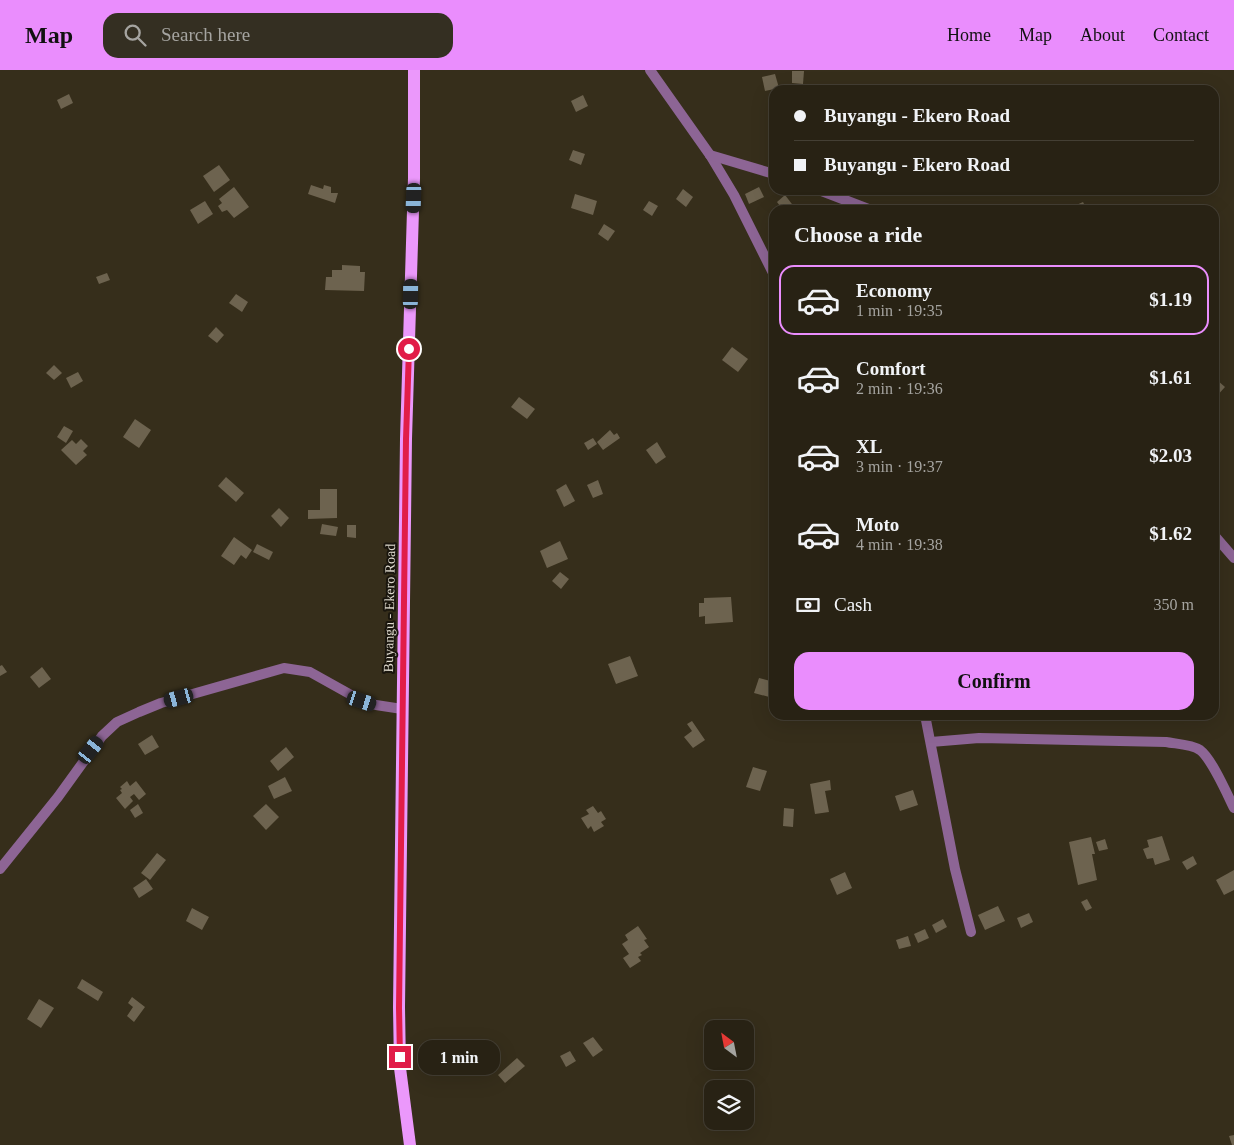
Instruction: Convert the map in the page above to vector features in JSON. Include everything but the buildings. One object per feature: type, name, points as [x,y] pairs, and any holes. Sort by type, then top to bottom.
[{"type":"main road","name":"Buyangu - Ekero Road","points":[[410,1145],[402,1088],[399,1046],[406,439],[414,178],[414,70]]},
{"type":"street","points":[[650,70],[710,155],[734,195],[769,264]]},
{"type":"street","points":[[710,155],[769,173]]},
{"type":"street","points":[[832,195],[858,205]]},
{"type":"street","points":[[1219,541],[1234,558]]},
{"type":"street","points":[[0,870],[102,736],[117,722],[139,712],[162,703],[284,668],[310,672],[362,701],[376,706],[402,709]]},
{"type":"street","points":[[926,720],[955,869],[971,932]]},
{"type":"street","points":[[931,742],[979,738],[1166,742],[1183,745],[1200,750],[1206,757],[1234,808]]},
{"type":"route","points":[[400,1057],[400,876],[409,349]]}]
